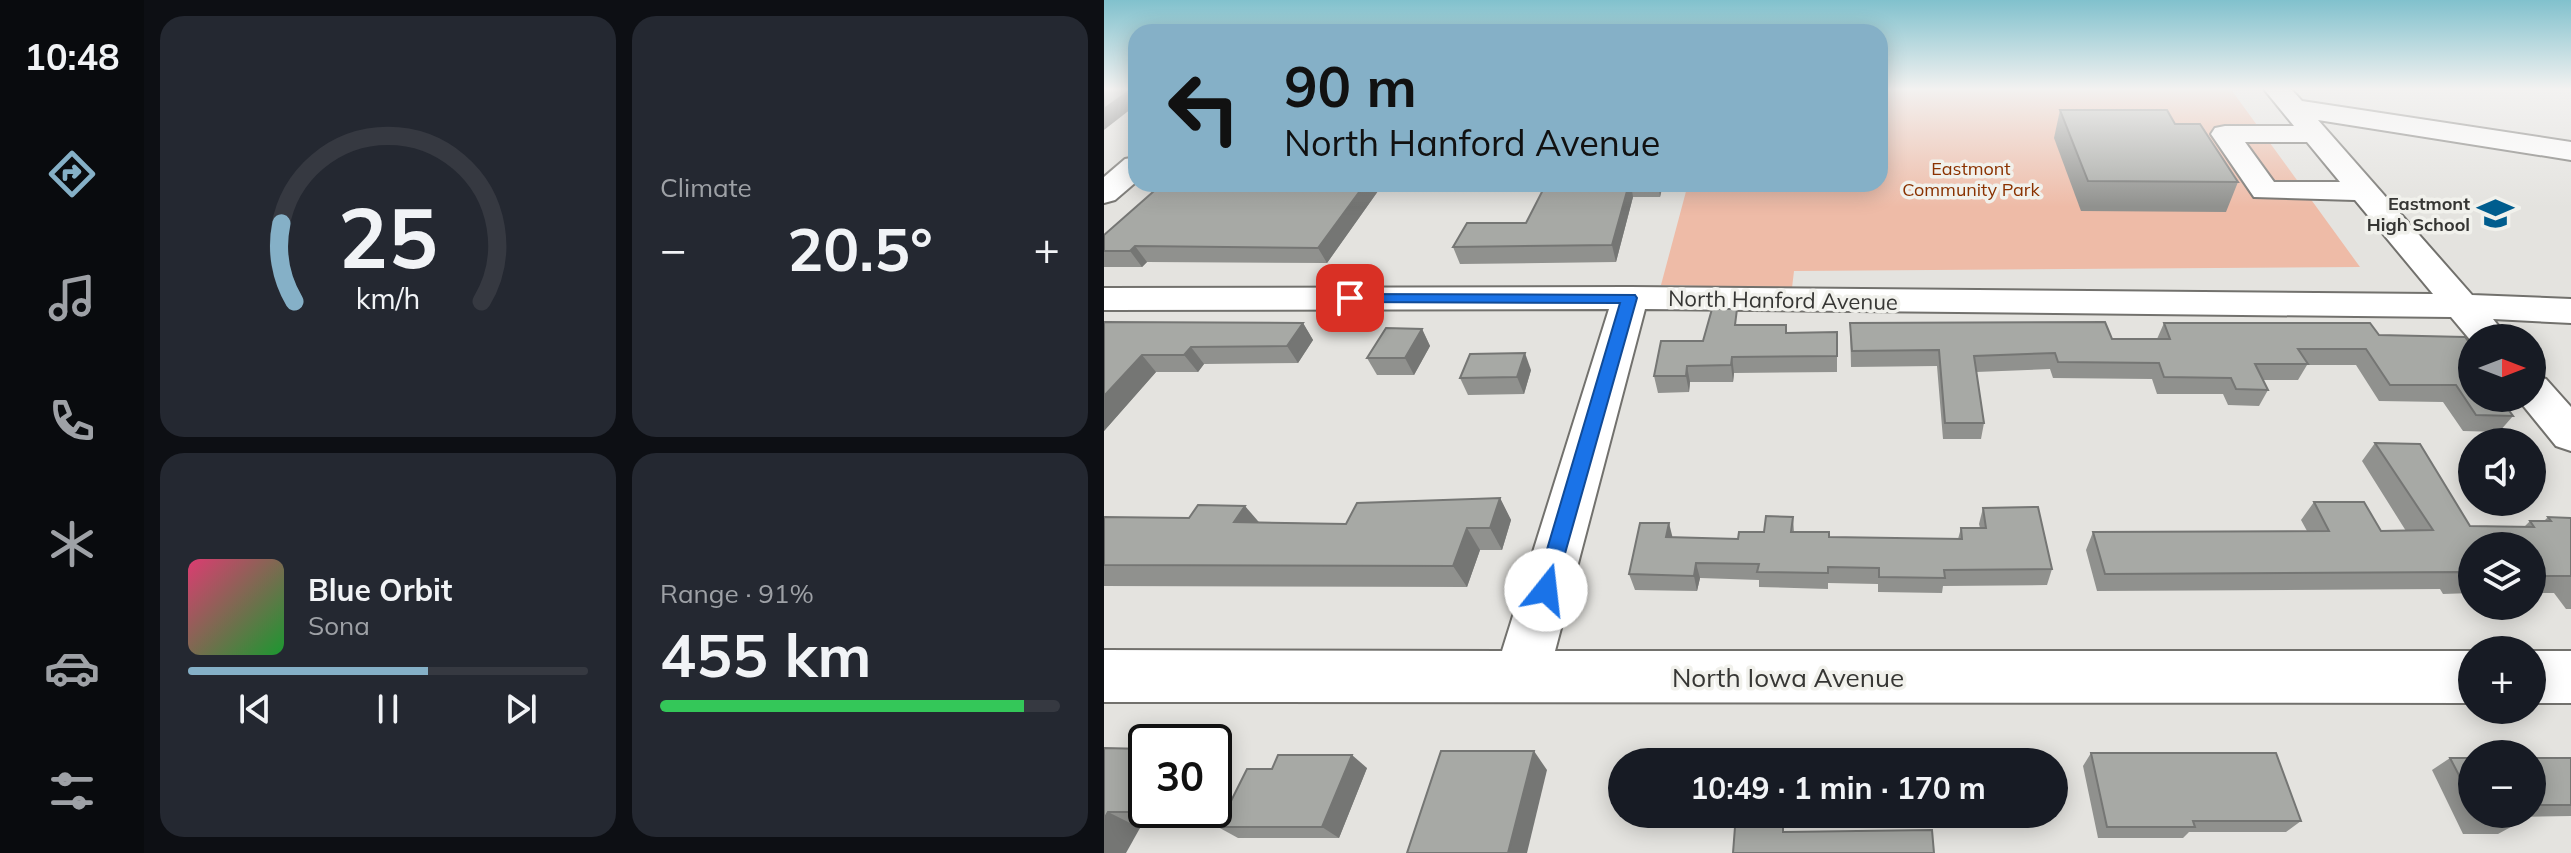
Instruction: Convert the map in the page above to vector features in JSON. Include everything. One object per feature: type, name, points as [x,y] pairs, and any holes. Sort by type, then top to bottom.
[{"type":"main road","points":[[1104,193],[1128,173]]},
{"type":"street","points":[[2310,128],[2477,324]]},
{"type":"street","points":[[2446,128],[2571,151]]},
{"type":"street","points":[[2315,134],[2225,134],[2265,191],[2364,191]]},
{"type":"street","points":[[1521,677],[1630,298]]},
{"type":"street","name":"North Hanford Avenue","points":[[1104,299],[1630,298],[2462,306],[2571,311]]},
{"type":"street","points":[[2546,406],[2571,435]]},
{"type":"street","name":"North Iowa Avenue","points":[[1104,676],[2458,677]]},
{"type":"street","points":[[2546,677],[2571,677]]},
{"type":"green space","name":"Eastmont Community Park","points":[[1888,128],[2259,128],[2360,267],[1794,271],[1792,288],[1661,285],[1686,192],[1888,192]]},
{"type":"building","points":[[2067,128],[2202,128],[2238,182],[2088,181]]},
{"type":"building","points":[[1153,192],[1359,192],[1318,248],[1135,246],[1130,251],[1104,251],[1104,235]]},
{"type":"building","points":[[1542,192],[1627,192],[1612,245],[1453,247],[1467,223],[1526,223]]},
{"type":"building","points":[[1712,309],[1737,309],[1735,325],[1786,325],[1786,333],[1837,332],[1837,356],[1732,357],[1731,365],[1687,366],[1686,376],[1654,376],[1661,341],[1703,341]]},
{"type":"building","points":[[1104,322],[1303,323],[1287,346],[1191,347],[1184,355],[1142,355],[1104,396]]},
{"type":"building","points":[[2105,322],[2112,339],[2170,339],[2164,323],[2370,323],[2379,335],[2458,337],[2458,388],[2456,385],[2390,385],[2366,349],[2298,349],[2308,364],[2255,364],[2268,390],[2236,389],[2231,378],[2164,377],[2159,363],[2058,362],[2055,353],[1974,356],[1984,423],[1945,423],[1939,350],[1852,351],[1850,323]]},
{"type":"building","points":[[1386,328],[1422,329],[1405,358],[1367,358]]},
{"type":"building","points":[[1525,353],[1517,377],[1460,378],[1470,354]]},
{"type":"building","points":[[2474,412],[2510,412],[2513,416],[2476,415]]},
{"type":"building","points":[[2375,443],[2420,444],[2458,506],[2458,516],[2464,516],[2470,526],[2534,527],[2530,521],[2551,521],[2548,517],[2571,518],[2571,576],[2546,576],[2546,532],[2458,532],[2458,572],[2105,574],[2093,532],[2329,531],[2314,502],[2364,502],[2381,531],[2433,530]]},
{"type":"building","points":[[1500,498],[1490,528],[1467,528],[1453,566],[1104,565],[1104,517],[1189,518],[1198,505],[1245,506],[1234,522],[1346,524],[1357,503]]},
{"type":"building","points":[[2038,507],[2052,569],[1944,570],[1945,578],[1879,577],[1879,568],[1828,567],[1828,573],[1757,572],[1759,564],[1696,563],[1694,576],[1629,574],[1640,523],[1669,523],[1666,537],[1738,539],[1739,532],[1764,532],[1766,516],[1793,517],[1791,532],[1829,532],[1829,537],[1962,539],[1961,528],[1986,528],[1983,508]]},
{"type":"building","points":[[1104,748],[1128,749],[1128,812],[1108,812],[1104,819]]},
{"type":"building","points":[[1441,751],[1534,751],[1508,853],[1407,853]]},
{"type":"building","points":[[2091,753],[2276,753],[2301,821],[2193,821],[2195,827],[2107,827]]},
{"type":"building","points":[[1278,755],[1352,755],[1322,827],[1232,827],[1232,799],[1247,769],[1272,769]]},
{"type":"building","points":[[2450,758],[2458,758],[2458,773]]},
{"type":"building","points":[[2546,758],[2571,758],[2571,805],[2546,805]]},
{"type":"building","points":[[1735,828],[1783,828],[1783,832],[1932,830],[1934,853],[1733,853]]},
{"type":"place","name":"Eastmont High School","points":[[2496,213]]},
{"type":"route","points":[[1350,298],[1630,298],[1546,590]]}]
